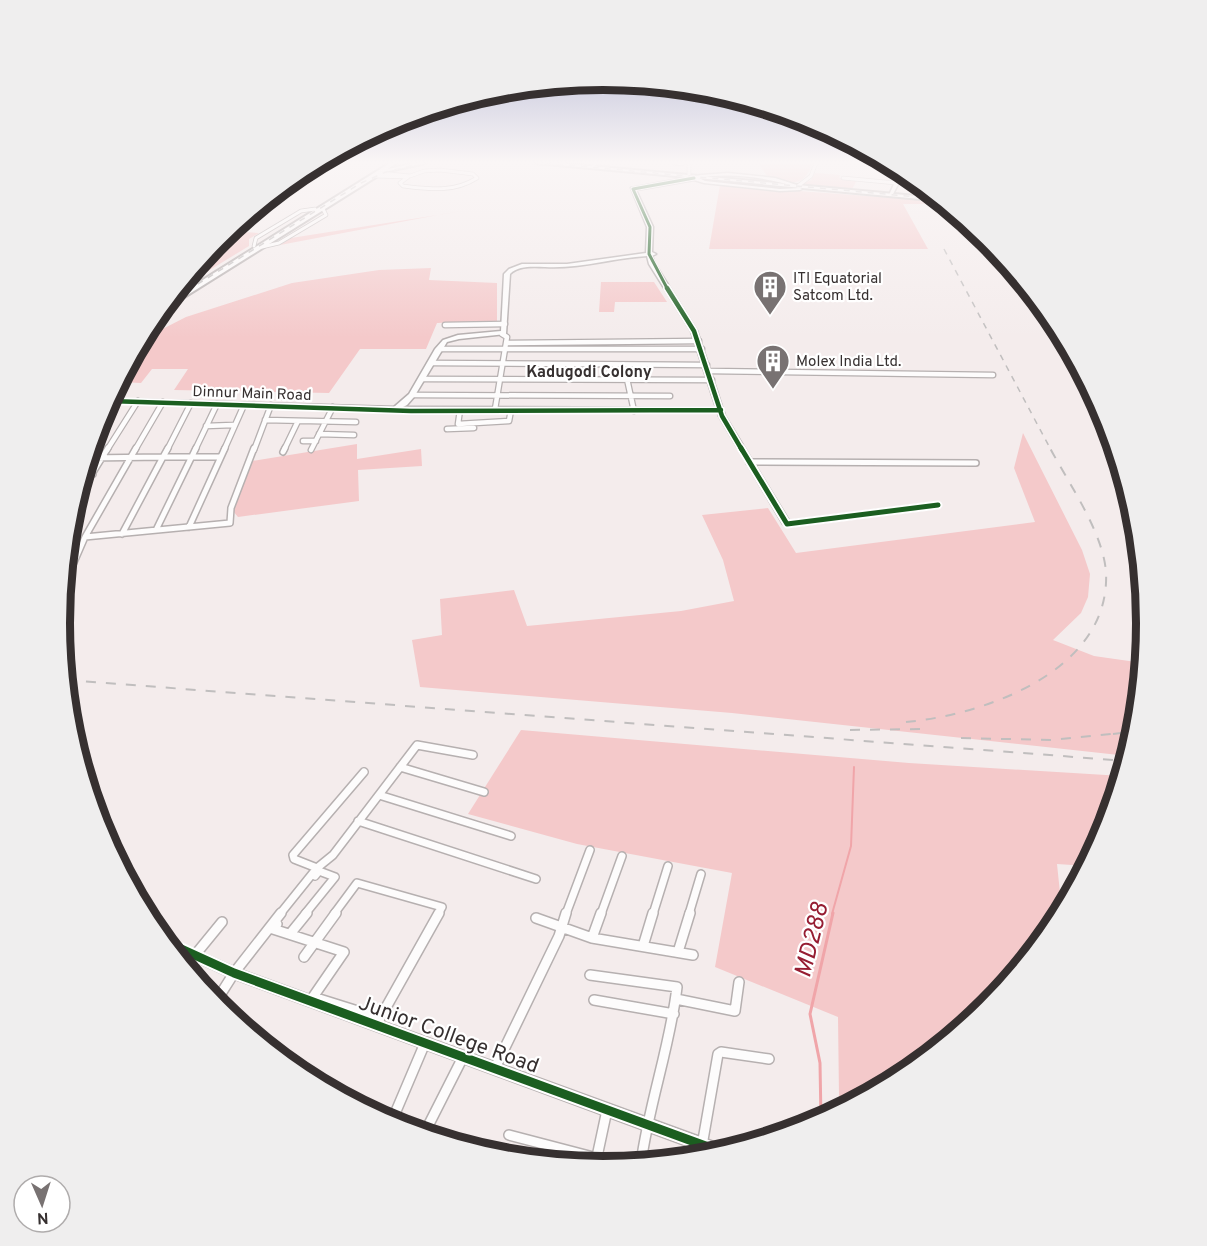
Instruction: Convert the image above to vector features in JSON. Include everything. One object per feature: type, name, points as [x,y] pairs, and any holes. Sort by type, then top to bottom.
[{"type":"main road","points":[[185,295],[300,221]]},
{"type":"main road","points":[[193,284],[258,247]]},
{"type":"street","points":[[258,247],[256,237],[283,221]]},
{"type":"street","points":[[650,221],[653,227],[651,255],[654,268],[699,341],[721,410],[749,462],[787,524],[938,505]]},
{"type":"street","points":[[502,334],[505,324],[507,274],[513,268],[570,266],[651,255]]},
{"type":"street","points":[[446,325],[505,324]]},
{"type":"street","points":[[395,409],[405,405],[445,341],[454,338],[502,334],[507,337],[495,409]]},
{"type":"street","points":[[506,343],[699,341]]},
{"type":"street","points":[[439,349],[702,349]]},
{"type":"street","points":[[430,363],[993,375]]},
{"type":"street","points":[[422,379],[712,380]]},
{"type":"street","points":[[627,379],[634,411]]},
{"type":"street","points":[[413,394],[670,396]]},
{"type":"street","name":"Dinnur Main Road","points":[[119,401],[395,409]]},
{"type":"street","points":[[93,474],[138,401]]},
{"type":"street","points":[[74,562],[85,537],[163,402]]},
{"type":"street","points":[[122,534],[191,403]]},
{"type":"street","points":[[156,530],[217,404]]},
{"type":"street","points":[[189,527],[233,425],[244,405]]},
{"type":"street","points":[[85,537],[230,523],[231,508],[271,405]]},
{"type":"street","points":[[311,450],[333,407]]},
{"type":"street","points":[[395,409],[721,410]]},
{"type":"street","points":[[459,429],[460,410]]},
{"type":"street","points":[[447,429],[474,428],[509,422],[511,410]]},
{"type":"street","points":[[265,420],[356,422]]},
{"type":"street","points":[[283,452],[298,421]]},
{"type":"street","points":[[206,426],[233,425]]},
{"type":"street","points":[[319,434],[354,435]]},
{"type":"street","points":[[303,441],[316,441]]},
{"type":"street","points":[[97,458],[219,457]]},
{"type":"street","points":[[749,462],[976,463]]},
{"type":"street","points":[[221,994],[234,973],[318,868],[333,855],[420,744],[473,755]]},
{"type":"street","points":[[400,767],[484,792]]},
{"type":"street","points":[[318,868],[294,859],[293,855],[363,772]]},
{"type":"street","points":[[379,795],[511,836]]},
{"type":"street","points":[[358,821],[536,879]]},
{"type":"street","points":[[495,1069],[563,928],[568,907],[590,850]]},
{"type":"street","points":[[592,938],[622,856]]},
{"type":"street","points":[[643,946],[668,866]]},
{"type":"street","points":[[290,934],[335,877],[319,871],[273,929],[344,952],[313,997],[352,1013]]},
{"type":"street","points":[[678,952],[701,874]]},
{"type":"street","points":[[304,957],[357,883],[442,907],[378,1022]]},
{"type":"street","points":[[536,918],[592,938],[693,955]]},
{"type":"street","points":[[195,955],[222,922]]},
{"type":"street","name":"Junior College Road","points":[[184,950],[234,973],[378,1022],[425,1043],[646,1124],[696,1148]]},
{"type":"street","points":[[590,975],[677,987],[674,1014],[646,1124],[642,1155]]},
{"type":"street","points":[[676,999],[735,1011],[740,982]]},
{"type":"street","points":[[594,1000],[674,1014]]},
{"type":"street","points":[[395,1113],[425,1043]]},
{"type":"street","points":[[702,1147],[718,1054],[721,1052],[769,1059]]},
{"type":"street","points":[[428,1126],[463,1057]]},
{"type":"street","points":[[597,1156],[607,1110]]},
{"type":"street","points":[[509,1135],[574,1155]]},
{"type":"shaded area","points":[[399,221],[406,221],[280,245],[291,238]]},
{"type":"shaded area","points":[[714,221],[913,221],[928,249],[709,249]]},
{"type":"shaded area","points":[[242,232],[259,233],[249,239],[249,246],[200,276]]},
{"type":"shaded area","points":[[431,268],[429,280],[497,283],[497,321],[437,323],[426,349],[360,349],[329,393],[174,390],[188,369],[152,369],[141,383],[128,382],[157,332],[186,317],[292,283],[379,270]]},
{"type":"shaded area","points":[[601,282],[654,282],[667,302],[615,302],[614,312],[599,312]]},
{"type":"shaded area","points":[[1023,433],[1082,550],[1090,574],[1088,597],[1081,613],[1053,640],[1094,656],[1135,662],[1132,693],[1119,755],[732,713],[420,687],[412,640],[442,635],[440,599],[514,590],[527,626],[681,611],[734,601],[723,560],[702,515],[768,508],[796,553],[1035,522],[1014,468]]},
{"type":"shaded area","points":[[357,444],[357,459],[421,449],[422,466],[358,470],[359,501],[238,517],[233,511],[252,461]]},
{"type":"shaded area","points":[[521,730],[909,763],[1114,775],[1096,827],[1078,865],[1057,864],[1060,897],[1047,919],[1004,974],[955,1024],[928,1046],[870,1085],[847,1097],[839,1096],[838,1017],[715,967],[732,873],[577,844],[468,814]]},
{"type":"waterway","name":"MD288","points":[[832,914],[851,846],[854,767]]},
{"type":"waterway","name":"MD288","points":[[821,1109],[820,1063],[810,1014],[833,913]]},
{"type":"railway","points":[[189,290],[299,221]]},
{"type":"railway","points":[[944,249],[1051,450]]},
{"type":"railway","points":[[906,722],[971,710],[1005,698],[1037,682],[1065,661],[1088,636],[1102,607],[1106,572],[1104,557],[1092,525],[1050,448]]},
{"type":"railway","points":[[74,681],[1118,760]]},
{"type":"railway","points":[[850,730],[920,729]]},
{"type":"railway","points":[[1120,733],[1125,732]]},
{"type":"railway","points":[[961,738],[1052,740],[1120,733]]},
{"type":"railway","points":[[1113,734],[1120,733]]},
{"type":"cycle path","points":[[647,221],[650,227],[649,254],[654,268],[694,331],[722,416],[787,524],[938,505]]},
{"type":"cycle path","points":[[119,401],[411,411],[721,410]]},
{"type":"cycle path","points":[[183,950],[234,973],[706,1146]]},
{"type":"place","name":"ITI Equatorial Satcom Ltd.","points":[[770,316]]},
{"type":"place","name":"Molex India Ltd.","points":[[773,390]]},
{"type":"district","name":"Kadugodi Colony","points":[[589,371]]}]
